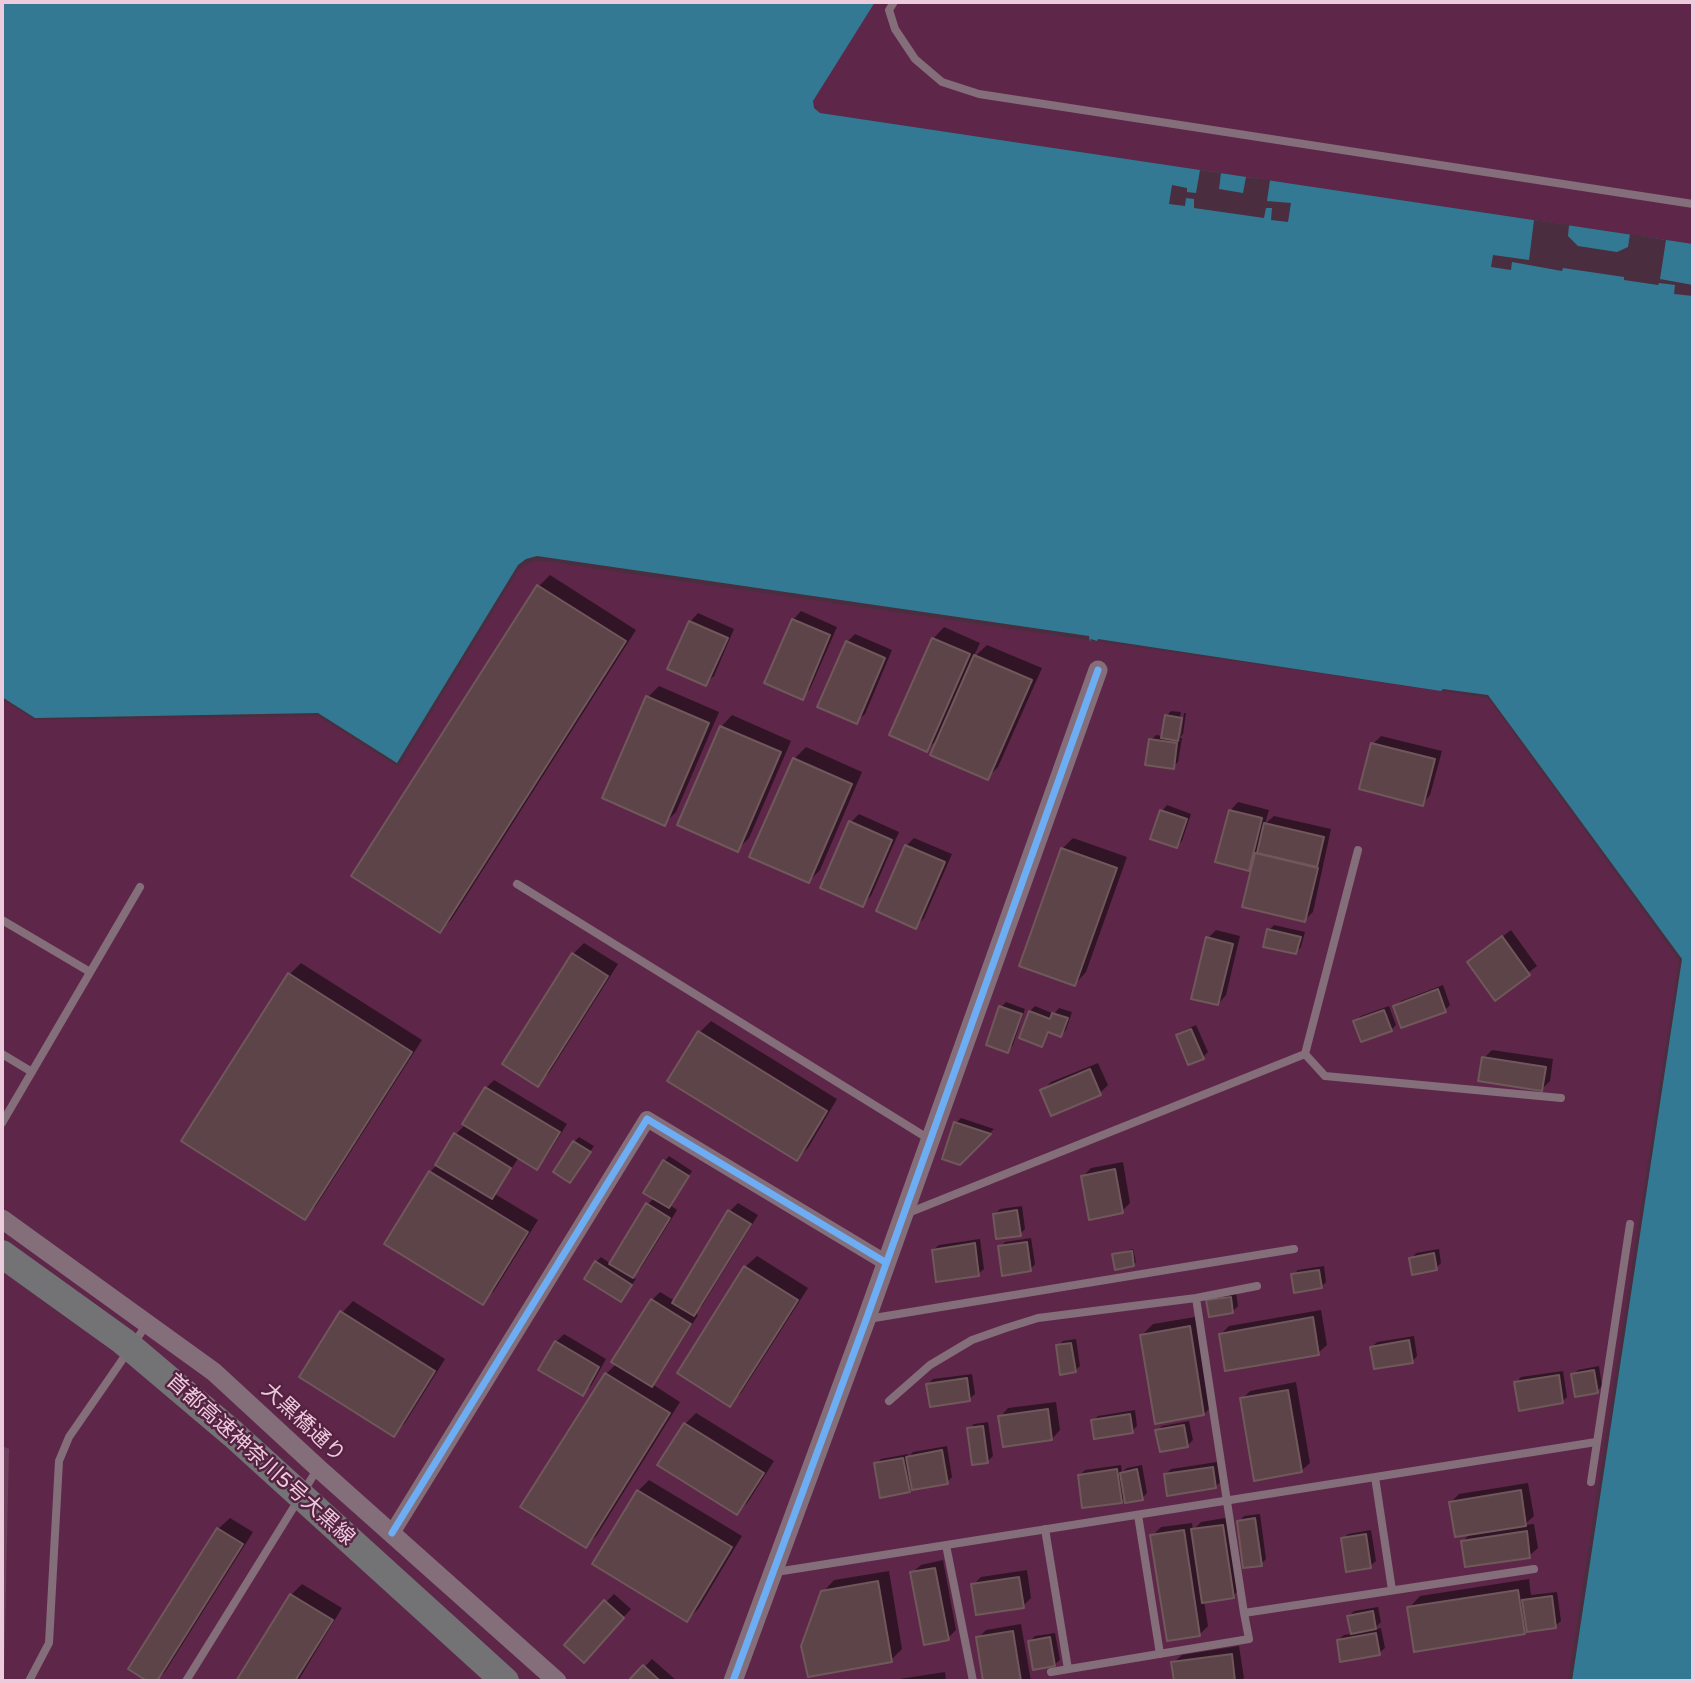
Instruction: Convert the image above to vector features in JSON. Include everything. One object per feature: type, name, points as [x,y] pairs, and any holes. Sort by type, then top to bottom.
[{"type":"highway","name":"首都高速神奈川5号大黒線","points":[[2,1254],[133,1349],[233,1434],[506,1681]]},
{"type":"highway","name":"首都高速神奈川5号大黒線","points":[[2,1264],[118,1347],[230,1443],[492,1681]]},
{"type":"street","points":[[733,1681],[866,1320],[901,1215],[1098,670]]},
{"type":"street","points":[[392,1533],[647,1119],[885,1262]]},
{"type":"street","name":"大黒橋通り","points":[[2,1219],[142,1332],[304,1490],[521,1681]]},
{"type":"street","name":"大黒橋通り","points":[[2,1239],[142,1332],[214,1372],[557,1681]]},
{"type":"lane","points":[[894,2],[889,10],[895,29],[915,59],[942,82],[979,94],[1693,205]]},
{"type":"lane","points":[[1305,1054],[1358,850]]},
{"type":"lane","points":[[517,884],[929,1139]]},
{"type":"lane","points":[[2,1123],[140,887]]},
{"type":"lane","points":[[2,920],[90,972]]},
{"type":"lane","points":[[2,1054],[32,1072]]},
{"type":"lane","points":[[1305,1054],[1325,1076],[1561,1098]]},
{"type":"lane","points":[[901,1215],[1305,1054]]},
{"type":"lane","points":[[1591,1482],[1630,1224]]},
{"type":"lane","points":[[866,1320],[1294,1249]]},
{"type":"lane","points":[[889,1401],[930,1365],[972,1340],[1038,1318],[1196,1298],[1257,1286]]},
{"type":"lane","points":[[1051,1672],[1249,1639],[1196,1298]]},
{"type":"lane","points":[[29,1681],[49,1643],[59,1461],[69,1437],[142,1332]]},
{"type":"lane","points":[[773,1572],[1596,1443]]},
{"type":"lane","points":[[186,1681],[318,1468]]},
{"type":"lane","points":[[1375,1477],[1392,1590]]},
{"type":"lane","points":[[1138,1515],[1160,1654]]},
{"type":"lane","points":[[1045,1529],[1068,1669]]},
{"type":"lane","points":[[946,1545],[972,1681]]},
{"type":"lane","points":[[1244,1613],[1534,1569]]},
{"type":"shaded area","points":[[875,2],[1693,2],[1693,244],[820,113],[814,108],[813,101]]},
{"type":"shaded area","points":[[536,560],[1488,698],[1679,960],[1568,1681],[2,1681],[2,699],[35,720],[318,716],[398,767],[519,569]]},
{"type":"shaded area","points":[[2,1446],[9,1449],[2,1678]]},
{"type":"water","points":[[2,2],[875,2],[813,101],[814,108],[820,113],[1693,244],[1693,1681],[1572,1681],[1682,959],[1488,695],[1443,689],[1441,691],[1098,639],[1091,639],[1090,642],[1089,636],[537,556],[518,565],[397,763],[318,713],[35,718],[2,697]]},
{"type":"pier","points":[[1200,170],[1221,173],[1219,189],[1243,193],[1246,177],[1270,180],[1267,201],[1291,203],[1288,222],[1271,220],[1272,208],[1266,208],[1264,218],[1194,208],[1194,199],[1186,198],[1185,206],[1169,204],[1172,185],[1196,193]]},
{"type":"pier","points":[[1534,220],[1569,225],[1568,236],[1578,246],[1617,252],[1628,247],[1630,234],[1666,240],[1660,279],[1693,285],[1693,296],[1674,294],[1675,285],[1624,280],[1624,277],[1563,268],[1562,271],[1512,262],[1511,270],[1491,267],[1493,255],[1529,260]]},
{"type":"building","points":[[537,585],[626,641],[440,933],[351,876]]},
{"type":"building","points":[[792,619],[830,635],[803,700],[764,683]]},
{"type":"building","points":[[689,621],[728,638],[706,686],[667,669]]},
{"type":"building","points":[[932,638],[970,654],[927,752],[889,735]]},
{"type":"building","points":[[846,641],[885,658],[857,724],[817,707]]},
{"type":"building","points":[[974,655],[1032,680],[988,780],[930,755]]},
{"type":"building","points":[[646,696],[709,723],[665,826],[602,798]]},
{"type":"building","points":[[1165,715],[1182,718],[1178,741],[1161,738]]},
{"type":"building","points":[[720,726],[781,752],[738,852],[677,825]]},
{"type":"building","points":[[1149,739],[1177,743],[1174,769],[1145,765]]},
{"type":"building","points":[[1371,743],[1435,759],[1423,806],[1359,789]]},
{"type":"building","points":[[793,758],[852,784],[809,883],[749,857]]},
{"type":"building","points":[[1160,810],[1187,819],[1177,848],[1150,839]]},
{"type":"building","points":[[1229,810],[1262,818],[1249,871],[1215,862]]},
{"type":"building","points":[[849,821],[892,840],[863,907],[820,888]]},
{"type":"building","points":[[1264,823],[1324,837],[1317,867],[1257,853]]},
{"type":"building","points":[[905,845],[945,862],[916,929],[876,911]]},
{"type":"building","points":[[1061,848],[1117,868],[1075,986],[1019,966]]},
{"type":"building","points":[[1255,853],[1318,868],[1305,922],[1242,907]]},
{"type":"building","points":[[1267,929],[1301,937],[1296,954],[1263,947]]},
{"type":"building","points":[[1502,936],[1530,975],[1495,1001],[1467,962]]},
{"type":"building","points":[[1206,937],[1233,944],[1218,1005],[1191,999]]},
{"type":"building","points":[[572,953],[608,976],[538,1087],[502,1064]]},
{"type":"building","points":[[288,973],[412,1052],[305,1220],[181,1141]]},
{"type":"building","points":[[1438,989],[1446,1012],[1401,1028],[1393,1006]]},
{"type":"building","points":[[999,1006],[1022,1014],[1008,1053],[986,1045]]},
{"type":"building","points":[[1384,1010],[1392,1031],[1361,1042],[1353,1021]]},
{"type":"building","points":[[1029,1011],[1050,1019],[1052,1013],[1068,1018],[1061,1037],[1048,1032],[1042,1047],[1019,1038]]},
{"type":"building","points":[[1191,1029],[1204,1059],[1188,1065],[1176,1035]]},
{"type":"building","points":[[698,1031],[827,1111],[797,1161],[667,1081]]},
{"type":"building","points":[[1482,1057],[1546,1067],[1542,1091],[1478,1081]]},
{"type":"building","points":[[1090,1069],[1101,1095],[1051,1116],[1040,1090]]},
{"type":"building","points":[[485,1087],[560,1132],[537,1170],[462,1124]]},
{"type":"building","points":[[954,1122],[991,1134],[960,1165],[942,1159]]},
{"type":"building","points":[[454,1133],[511,1168],[492,1199],[435,1165]]},
{"type":"building","points":[[573,1141],[591,1152],[570,1183],[553,1172]]},
{"type":"building","points":[[663,1160],[689,1176],[669,1208],[643,1193]]},
{"type":"building","points":[[1115,1169],[1123,1213],[1089,1220],[1081,1176]]},
{"type":"building","points":[[429,1171],[528,1232],[483,1305],[384,1244]]},
{"type":"building","points":[[646,1203],[670,1218],[633,1278],[609,1264]]},
{"type":"building","points":[[728,1210],[751,1224],[694,1316],[672,1303]]},
{"type":"building","points":[[1017,1210],[1021,1236],[996,1239],[993,1214]]},
{"type":"building","points":[[1027,1242],[1031,1271],[1002,1276],[998,1246]]},
{"type":"building","points":[[975,1243],[979,1276],[936,1282],[932,1250]]},
{"type":"building","points":[[1132,1251],[1134,1266],[1115,1270],[1112,1254]]},
{"type":"building","points":[[1434,1253],[1437,1270],[1412,1275],[1409,1258]]},
{"type":"building","points":[[595,1261],[632,1285],[621,1302],[584,1279]]},
{"type":"building","points":[[744,1266],[798,1300],[730,1407],[677,1373]]},
{"type":"building","points":[[1319,1270],[1322,1288],[1294,1293],[1291,1274]]},
{"type":"building","points":[[1231,1297],[1233,1313],[1209,1317],[1206,1300]]},
{"type":"building","points":[[651,1299],[691,1324],[652,1387],[611,1362]]},
{"type":"building","points":[[340,1311],[435,1371],[394,1437],[299,1377]]},
{"type":"building","points":[[1313,1317],[1319,1355],[1225,1371],[1219,1334]]},
{"type":"building","points":[[1190,1326],[1204,1415],[1155,1424],[1140,1335]]},
{"type":"building","points":[[1409,1340],[1413,1363],[1374,1369],[1370,1347]]},
{"type":"building","points":[[555,1341],[599,1367],[583,1396],[538,1370]]},
{"type":"building","points":[[1071,1343],[1076,1372],[1060,1375],[1056,1345]]},
{"type":"building","points":[[1594,1370],[1598,1393],[1575,1397],[1571,1374]]},
{"type":"building","points":[[605,1373],[670,1413],[586,1548],[520,1507]]},
{"type":"building","points":[[1559,1375],[1563,1403],[1519,1411],[1514,1382]]},
{"type":"building","points":[[967,1378],[970,1401],[930,1407],[926,1384]]},
{"type":"building","points":[[1288,1390],[1302,1472],[1254,1481],[1240,1398]]},
{"type":"building","points":[[1048,1409],[1052,1440],[1003,1447],[998,1416]]},
{"type":"building","points":[[1130,1414],[1133,1433],[1094,1439],[1091,1420]]},
{"type":"building","points":[[684,1423],[764,1473],[737,1515],[657,1465]]},
{"type":"building","points":[[1184,1425],[1188,1447],[1160,1452],[1155,1430]]},
{"type":"building","points":[[983,1426],[988,1463],[972,1465],[967,1428]]},
{"type":"building","points":[[942,1450],[948,1484],[912,1490],[906,1457]]},
{"type":"building","points":[[903,1458],[910,1492],[880,1498],[874,1463]]},
{"type":"building","points":[[1213,1467],[1216,1488],[1167,1496],[1164,1474]]},
{"type":"building","points":[[1117,1469],[1122,1503],[1082,1508],[1078,1475]]},
{"type":"building","points":[[1137,1469],[1143,1500],[1125,1503],[1120,1473]]},
{"type":"building","points":[[637,1490],[732,1547],[687,1622],[592,1564]]},
{"type":"building","points":[[1521,1490],[1526,1526],[1455,1537],[1449,1502]]},
{"type":"building","points":[[1255,1518],[1262,1566],[1243,1568],[1237,1521]]},
{"type":"building","points":[[1223,1525],[1234,1598],[1202,1603],[1191,1529]]},
{"type":"building","points":[[217,1528],[243,1544],[157,1681],[147,1681],[128,1669]]},
{"type":"building","points":[[1184,1530],[1200,1636],[1167,1641],[1150,1535]]},
{"type":"building","points":[[1527,1531],[1530,1558],[1465,1567],[1461,1541]]},
{"type":"building","points":[[1366,1534],[1371,1568],[1346,1572],[1341,1538]]},
{"type":"building","points":[[935,1568],[949,1640],[924,1645],[910,1572]]},
{"type":"building","points":[[1019,1577],[1024,1608],[976,1615],[971,1584]]},
{"type":"building","points":[[878,1581],[892,1662],[808,1677],[801,1646],[821,1591]]},
{"type":"building","points":[[1518,1590],[1525,1634],[1414,1652],[1407,1607]]},
{"type":"building","points":[[290,1594],[333,1620],[295,1681],[236,1681]]},
{"type":"building","points":[[1552,1596],[1556,1628],[1527,1632],[1522,1600]]},
{"type":"building","points":[[604,1600],[624,1618],[584,1663],[564,1645]]},
{"type":"building","points":[[1373,1611],[1376,1629],[1351,1634],[1347,1616]]},
{"type":"building","points":[[1013,1631],[1021,1681],[983,1681],[976,1637]]},
{"type":"building","points":[[1376,1633],[1380,1655],[1340,1662],[1337,1640]]},
{"type":"building","points":[[1050,1637],[1055,1666],[1033,1670],[1028,1641]]},
{"type":"building","points":[[1232,1654],[1235,1681],[1174,1681],[1171,1662]]},
{"type":"building","points":[[643,1665],[660,1681],[628,1681]]},
{"type":"cycle path","points":[[733,1681],[866,1320],[1098,670]]},
{"type":"cycle path","points":[[392,1533],[647,1119],[885,1262]]}]
